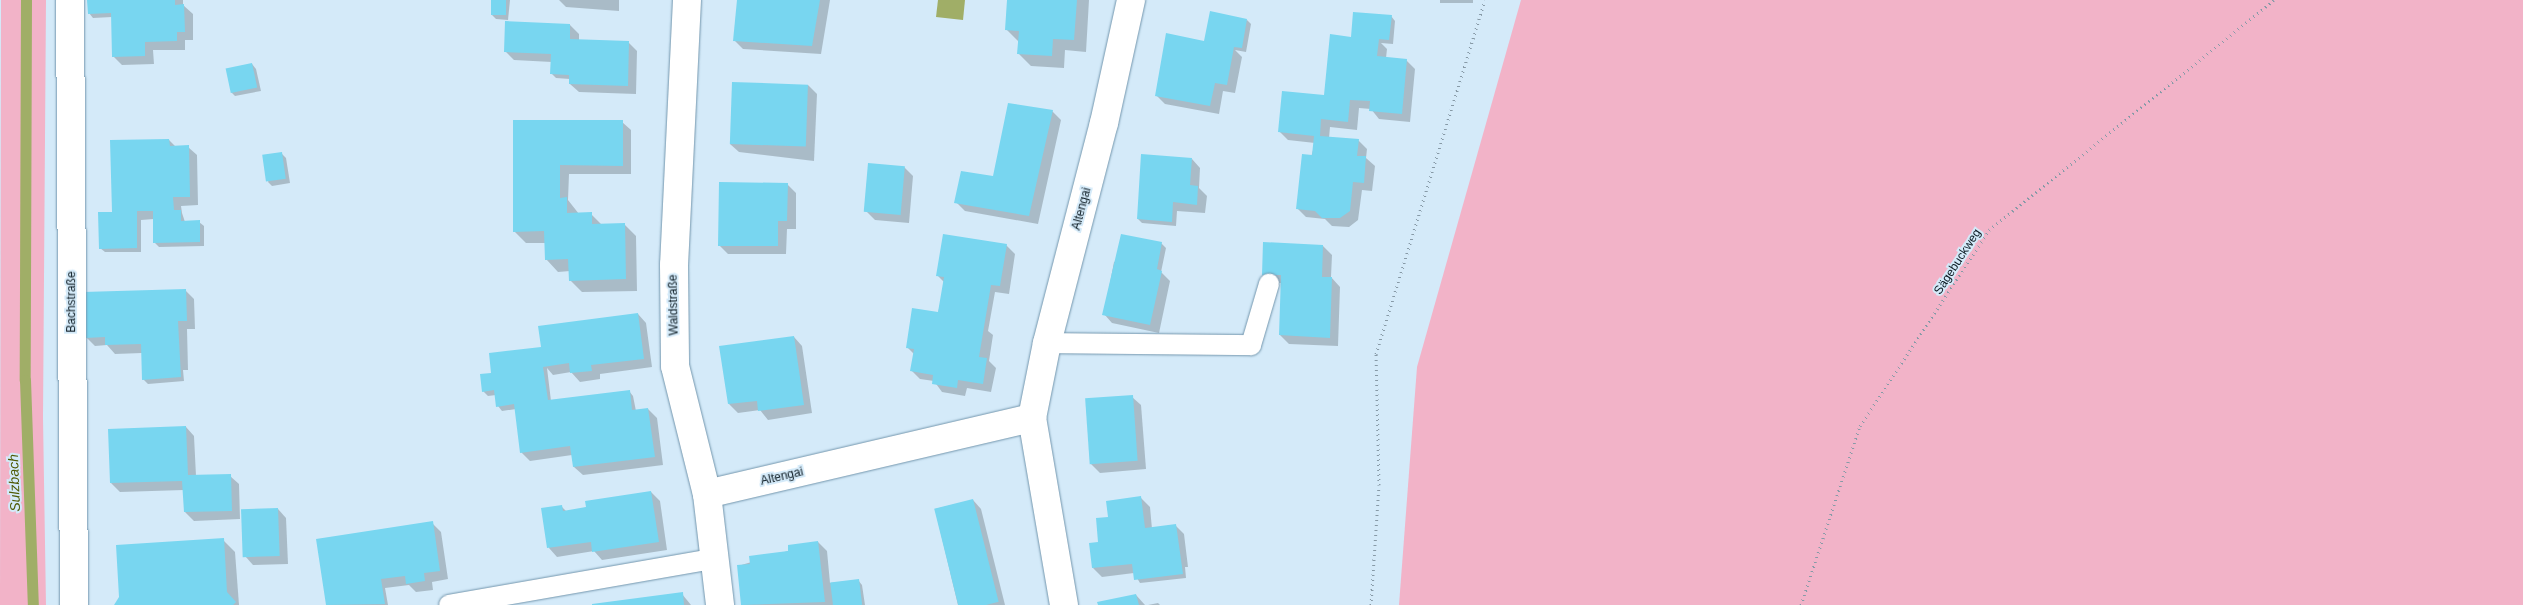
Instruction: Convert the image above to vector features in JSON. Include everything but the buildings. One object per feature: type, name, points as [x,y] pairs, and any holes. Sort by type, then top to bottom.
[{"type":"street","name":"Bachstraße","points":[[70,0],[74,605]]},
{"type":"street","name":"Waldstraße","points":[[687,0],[674,265],[675,366],[707,494],[713,559],[720,605]]},
{"type":"street","name":"Altengai","points":[[1064,605],[1032,418],[1047,343],[1104,123],[1130,0]]},
{"type":"street","name":"Altengai","points":[[707,494],[1032,418]]},
{"type":"lane","points":[[1047,343],[1251,346],[1269,284]]},
{"type":"lane","points":[[449,605],[713,559]]},
{"type":"path","points":[[1371,605],[1379,485],[1376,354],[1485,0]]},
{"type":"path","name":"Sägebuckweg","points":[[1801,605],[1860,426],[1989,230],[2274,0]]},
{"type":"shaded area","points":[[1,0],[46,0],[43,418],[46,605],[0,605]]},
{"type":"shaded area","points":[[938,0],[965,0],[963,20],[936,17]]},
{"type":"shaded area","points":[[1521,0],[2523,0],[2523,605],[1399,605],[1417,367]]},
{"type":"waterway","name":"Sulzbach","points":[[26,0],[25,380],[33,605]]}]
